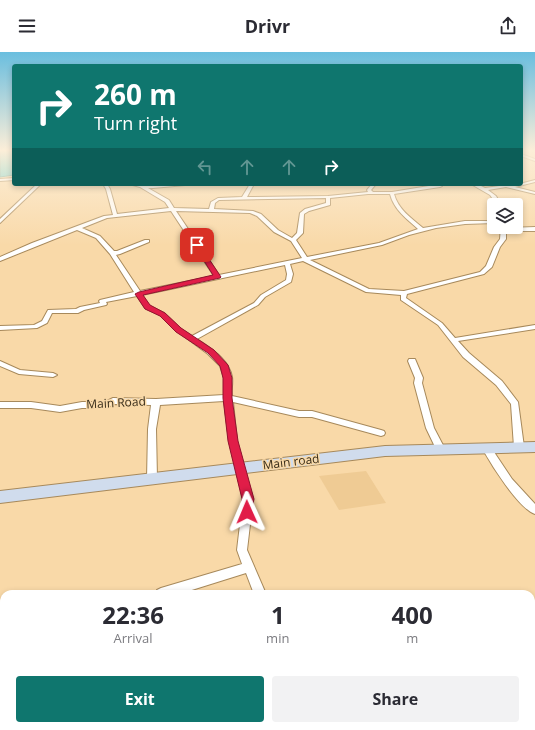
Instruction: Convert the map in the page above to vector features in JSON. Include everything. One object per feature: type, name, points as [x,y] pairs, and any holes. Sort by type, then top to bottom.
[{"type":"street","points":[[523,184],[535,182]]},
{"type":"street","points":[[0,222],[37,186]]},
{"type":"street","points":[[106,186],[108,189],[115,215]]},
{"type":"street","points":[[142,186],[165,186]]},
{"type":"street","points":[[142,186],[167,200],[218,277]]},
{"type":"street","points":[[244,198],[251,186]]},
{"type":"street","points":[[372,186],[369,190],[372,193]]},
{"type":"street","points":[[211,210],[215,200],[244,198],[328,197],[372,193],[392,193],[440,186]]},
{"type":"street","points":[[479,186],[486,189],[497,198]]},
{"type":"street","points":[[486,189],[500,186],[512,186],[535,193]]},
{"type":"street","points":[[392,193],[393,199],[401,211],[422,230]]},
{"type":"street","points":[[293,240],[300,233],[302,214],[307,210],[328,204],[328,197]]},
{"type":"street","points":[[244,198],[255,213],[276,231],[293,240],[304,256],[305,260],[368,291],[404,293],[482,273],[489,267],[492,257],[503,238],[503,234]]},
{"type":"street","points":[[0,259],[34,244],[115,215],[173,209],[255,213]]},
{"type":"street","points":[[0,328],[35,327],[45,322],[50,311],[78,311],[82,308],[104,304],[102,300],[139,294],[380,244],[397,237],[449,224],[487,222]]},
{"type":"street","points":[[78,228],[98,237],[112,252],[147,307],[162,314],[179,330],[211,352],[224,365],[228,378],[228,398],[233,441],[248,499],[242,550],[258,590]]},
{"type":"street","points":[[523,229],[535,229]]},
{"type":"street","points":[[112,252],[118,252],[147,241]]},
{"type":"street","points":[[192,339],[256,304],[263,296],[289,281],[290,274],[287,264]]},
{"type":"street","points":[[404,293],[403,299],[440,324],[466,355],[499,383],[516,404],[519,447]]},
{"type":"street","points":[[453,340],[535,327]]},
{"type":"street","points":[[412,360],[419,378],[418,383],[430,428],[440,449]]},
{"type":"street","points":[[0,363],[19,372],[54,375]]},
{"type":"street","points":[[156,402],[228,398],[299,414],[312,414],[381,433]]},
{"type":"street","name":"Main Road","points":[[0,405],[31,405],[60,409],[82,405],[106,406],[113,401],[156,402],[152,429],[152,479]]},
{"type":"street","name":"Main road","points":[[0,497],[385,451],[535,447]]},
{"type":"street","points":[[487,448],[496,465],[515,490],[535,510]]},
{"type":"street","points":[[175,590],[249,567]]},
{"type":"shaded area","points":[[366,471],[386,503],[339,510],[319,476]]},
{"type":"route","points":[[197,245],[218,277],[139,294],[147,307],[162,314],[179,330],[211,352],[224,365],[228,378],[227,389],[233,441],[248,499],[247,512]]}]
